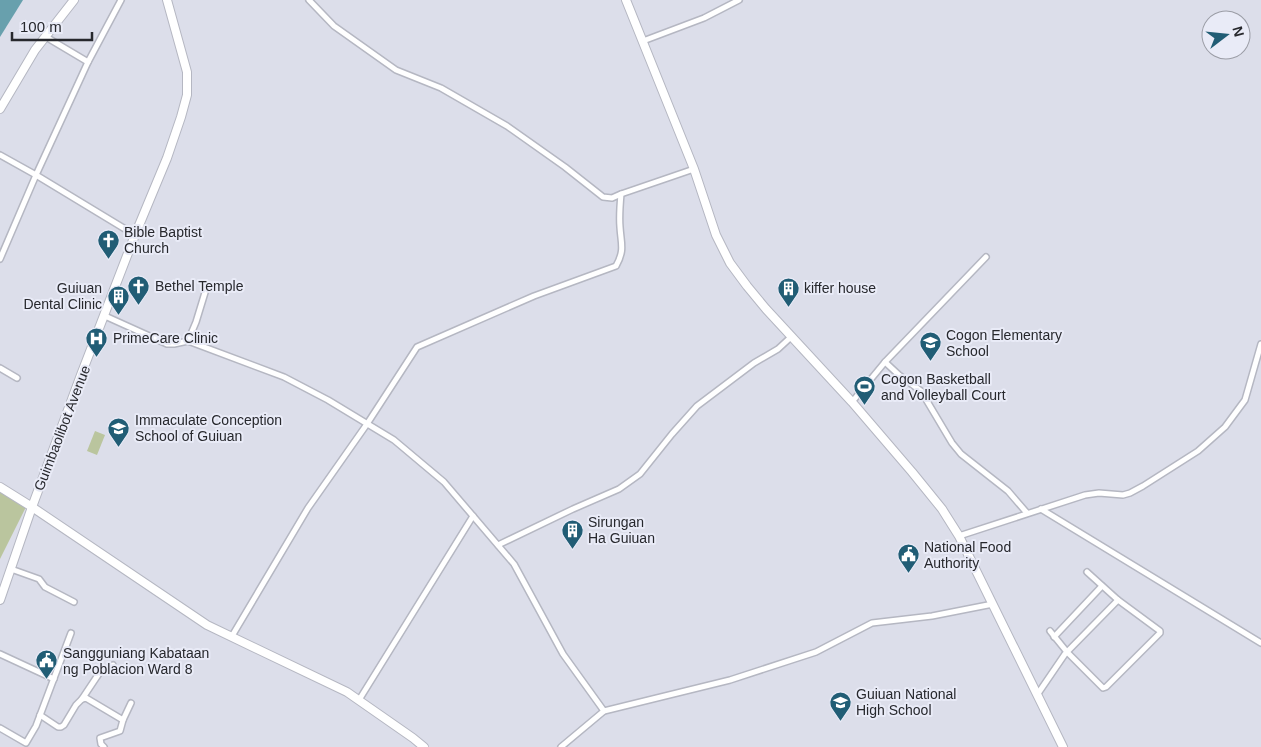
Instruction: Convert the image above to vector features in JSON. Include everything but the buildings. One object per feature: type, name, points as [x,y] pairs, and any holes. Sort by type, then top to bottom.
[{"type":"street","points":[[0,108],[28,61],[74,0]]},
{"type":"street","points":[[0,259],[88,62],[121,0]]},
{"type":"street","name":"Guimbaolibot Avenue","points":[[0,600],[32,507],[182,116],[186,95],[187,72],[167,0]]},
{"type":"street","points":[[309,0],[334,26],[396,70],[441,88],[506,126],[565,167],[603,197],[612,198],[694,170]]},
{"type":"street","points":[[626,0],[694,170],[716,235],[730,263],[791,337],[852,402],[942,509],[959,536],[1063,747]]},
{"type":"street","points":[[643,41],[704,18],[739,0]]},
{"type":"street","points":[[46,37],[88,62]]},
{"type":"street","points":[[0,156],[36,175],[135,235]]},
{"type":"street","points":[[232,636],[308,508],[417,348],[534,296],[616,266],[623,248],[619,226],[621,194]]},
{"type":"street","points":[[612,198],[620,205]]},
{"type":"street","points":[[852,402],[885,362],[986,257]]},
{"type":"street","points":[[188,341],[207,286]]},
{"type":"street","points":[[104,316],[167,344],[188,341],[284,376],[394,440],[444,482],[514,564],[562,654],[604,711]]},
{"type":"street","points":[[498,545],[619,489],[640,474],[697,406],[754,363],[778,349],[791,337]]},
{"type":"street","points":[[959,536],[1085,495],[1099,493],[1123,495],[1143,486],[1198,451],[1225,427],[1245,400],[1261,344]]},
{"type":"street","points":[[885,362],[921,391],[952,443],[961,454],[1008,491],[1027,513]]},
{"type":"street","points":[[0,368],[16,378]]},
{"type":"street","points":[[0,487],[207,624],[347,692],[424,747]]},
{"type":"street","points":[[1041,509],[1261,643]]},
{"type":"street","points":[[359,700],[473,516]]},
{"type":"street","points":[[11,569],[39,579],[45,587],[74,602]]},
{"type":"street","points":[[1050,631],[1067,652],[1103,688],[1160,633],[1160,631],[1118,600],[1087,572]]},
{"type":"street","points":[[1054,637],[1102,586]]},
{"type":"street","points":[[1037,695],[1067,652],[1118,600]]},
{"type":"street","points":[[561,747],[604,711],[730,680],[816,652],[872,623],[932,616],[993,604]]},
{"type":"street","points":[[0,728],[26,743],[36,726],[71,633]]},
{"type":"street","points":[[0,654],[54,679]]},
{"type":"street","points":[[40,715],[58,727],[64,725],[76,704],[82,699],[100,672],[114,665]]},
{"type":"street","points":[[82,699],[86,698],[123,720]]},
{"type":"street","points":[[104,747],[101,744],[100,738],[120,731],[131,703]]},
{"type":"green space","points":[[95,431],[105,435],[97,455],[87,451]]},
{"type":"green space","points":[[0,492],[26,507],[0,559]]},
{"type":"water","points":[[0,0],[23,0],[0,37]]},
{"type":"place","name":"Bible Baptist Church","points":[[108,259]]},
{"type":"place","name":"Bethel Temple","points":[[139,305]]},
{"type":"place","name":"kiffer house","points":[[788,307]]},
{"type":"place","name":"Guiuan Dental Clinic","points":[[118,315]]},
{"type":"place","name":"PrimeCare Clinic","points":[[97,357]]},
{"type":"place","name":"Cogon Elementary School","points":[[930,362]]},
{"type":"place","name":"Cogon Basketball and Volleyball Court","points":[[865,406]]},
{"type":"place","name":"Immaculate Conception School of Guiuan","points":[[119,447]]},
{"type":"place","name":"Sirungan Ha Guiuan","points":[[572,549]]},
{"type":"place","name":"National Food Authority","points":[[908,574]]},
{"type":"place","name":"Sangguniang Kabataan ng Poblacion Ward 8","points":[[47,680]]},
{"type":"place","name":"Guiuan National High School","points":[[840,721]]}]
